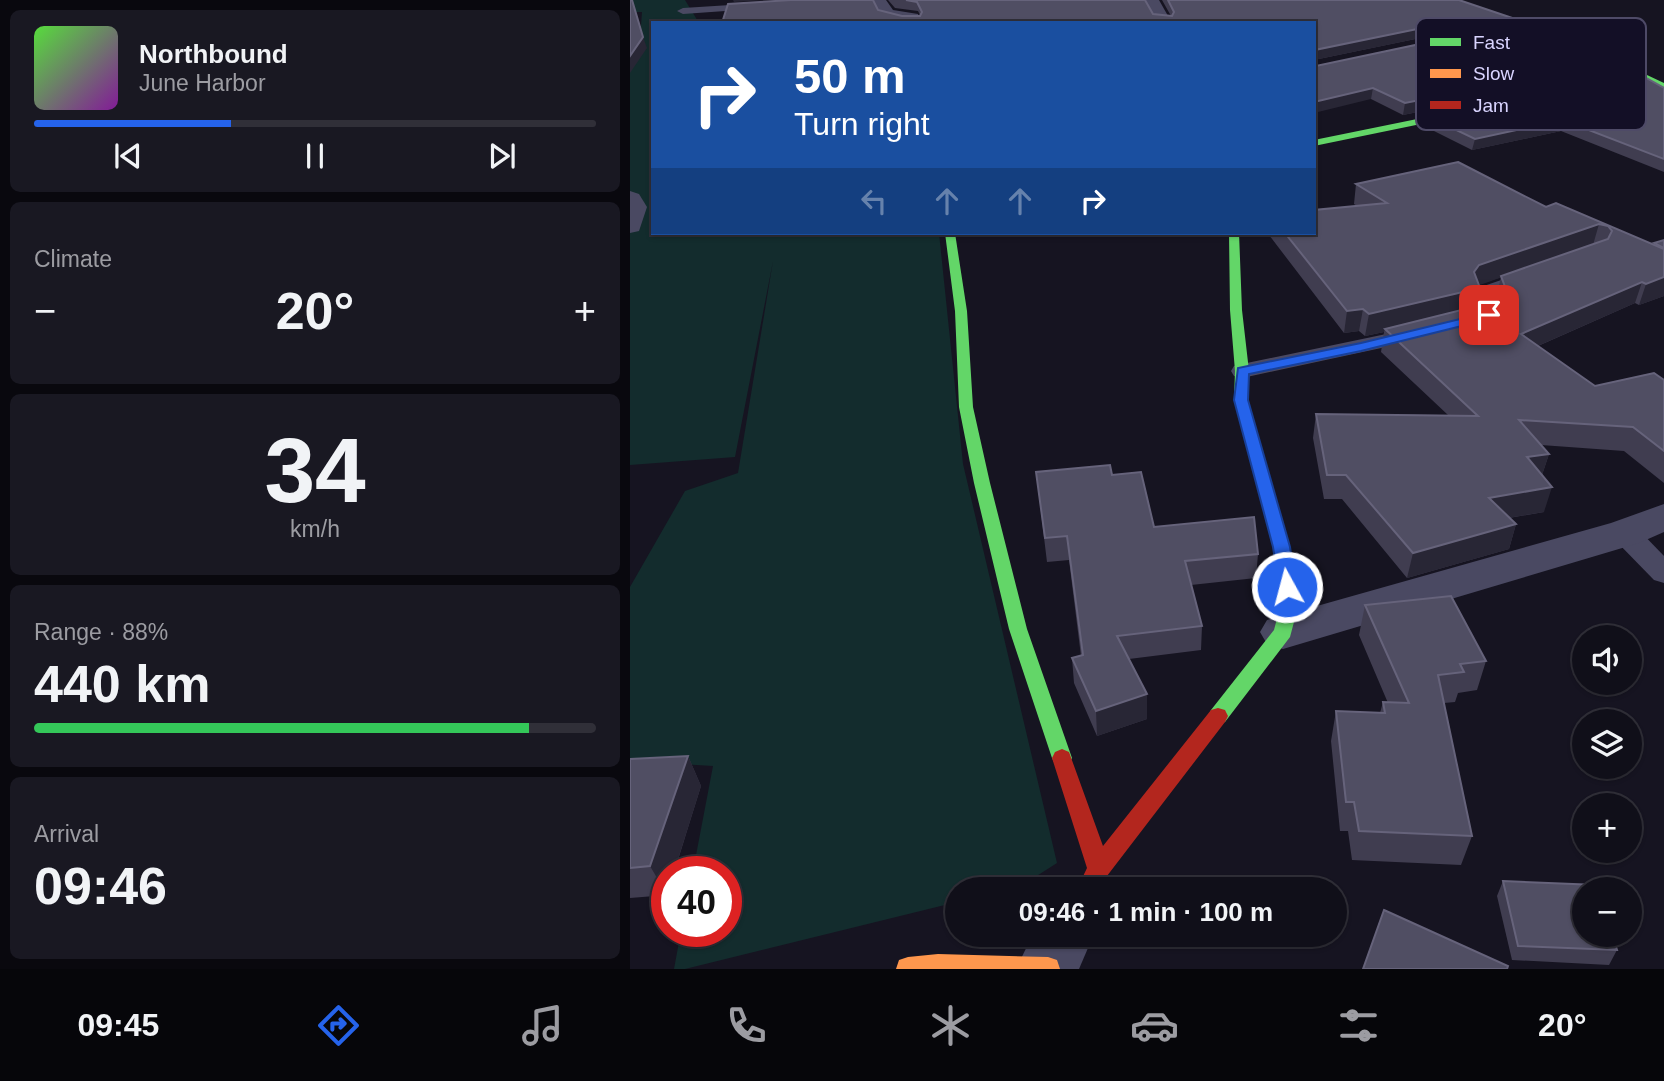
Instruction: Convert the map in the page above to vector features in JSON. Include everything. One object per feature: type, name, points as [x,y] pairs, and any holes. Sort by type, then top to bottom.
[{"type":"street","points":[[878,0],[888,14],[912,18],[912,21]]},
{"type":"street","points":[[1151,0],[1163,21]]},
{"type":"street","points":[[1449,0],[1508,18]]},
{"type":"street","points":[[1646,76],[1664,86]]},
{"type":"street","points":[[1316,143],[1416,122]]},
{"type":"street","points":[[630,199],[634,207],[630,225]]},
{"type":"street","points":[[950,235],[961,311],[966,407],[982,483],[1018,629],[1099,868]]},
{"type":"street","points":[[1095,877],[1283,632],[1289,607],[1282,547],[1241,400],[1242,371],[1236,310],[1234,235]]},
{"type":"street","points":[[1283,632],[1625,533],[1664,517]]},
{"type":"street","points":[[908,969],[938,966],[1048,969],[1059,947]]},
{"type":"lane","points":[[686,11],[773,6]]},
{"type":"lane","points":[[1242,371],[1489,315],[1482,293],[1557,266]]},
{"type":"lane","points":[[1625,533],[1664,573]]},
{"type":"green space","points":[[630,0],[685,0],[698,21],[651,21],[651,235],[939,235],[963,464],[1057,863],[1035,877],[945,877],[945,905],[685,969],[674,969],[678,947],[742,947],[742,856],[696,856],[713,766],[630,761],[630,587],[685,491],[738,473],[773,261],[735,457],[630,465],[630,41],[640,39],[642,12],[630,12]]},
{"type":"building","points":[[630,0],[643,37],[630,56]]},
{"type":"building","points":[[791,0],[873,0],[878,10],[902,16],[920,16],[922,12],[917,2],[906,0],[1145,0],[1153,14],[1172,16],[1174,12],[1168,0],[1459,0],[1512,18],[1416,18],[1416,29],[1316,50],[1316,21],[723,21],[728,4]]},
{"type":"building","points":[[1416,45],[1416,101],[1405,103],[1373,88],[1316,102],[1316,66]]},
{"type":"building","points":[[1646,78],[1664,88],[1664,159],[1589,130],[1646,130]]},
{"type":"building","points":[[1456,130],[1517,130],[1475,139]]},
{"type":"building","points":[[1458,162],[1546,207],[1556,203],[1664,249],[1664,277],[1646,284],[1642,282],[1521,334],[1595,386],[1654,373],[1664,380],[1664,451],[1633,427],[1519,420],[1549,454],[1527,457],[1552,487],[1489,498],[1516,524],[1413,553],[1346,475],[1327,475],[1316,414],[1478,416],[1385,329],[1502,300],[1507,292],[1501,276],[1608,239],[1612,231],[1608,226],[1599,224],[1479,265],[1474,272],[1480,288],[1369,314],[1363,309],[1347,311],[1287,235],[1316,235],[1316,210],[1387,203],[1356,184]]},
{"type":"building","points":[[1664,240],[1664,248],[1654,243]]},
{"type":"building","points":[[1110,465],[1112,475],[1141,472],[1154,527],[1254,517],[1258,554],[1185,561],[1202,626],[1117,636],[1147,694],[1096,711],[1072,658],[1083,655],[1067,536],[1045,538],[1036,472]]},
{"type":"building","points":[[1451,596],[1486,661],[1460,664],[1464,672],[1438,675],[1472,836],[1359,831],[1354,802],[1346,802],[1336,711],[1385,713],[1383,702],[1409,703],[1365,605]]},
{"type":"building","points":[[688,756],[653,856],[651,856],[650,866],[630,868],[630,759]]},
{"type":"building","points":[[1503,881],[1572,884],[1572,947],[1616,947],[1617,950],[1518,946]]},
{"type":"building","points":[[1384,910],[1508,966],[1507,969],[1363,969]]},
{"type":"traffic: fast","points":[[1449,0],[1503,18]]},
{"type":"traffic: fast","points":[[1646,78],[1664,86]]},
{"type":"traffic: fast","points":[[1316,143],[1416,122]]},
{"type":"traffic: fast","points":[[950,235],[961,311],[966,407],[982,483],[1018,629],[1062,758]]},
{"type":"traffic: fast","points":[[1218,716],[1283,632],[1289,607],[1282,547],[1241,400],[1242,371],[1236,310],[1234,235]]},
{"type":"traffic: slow","points":[[908,969],[938,966],[1048,969]]},
{"type":"traffic: jam","points":[[1095,877],[1218,716]]},
{"type":"traffic: jam","points":[[1062,758],[1099,868]]},
{"type":"route","points":[[1287,587],[1282,547],[1241,400],[1242,371],[1361,347],[1489,315]]}]
